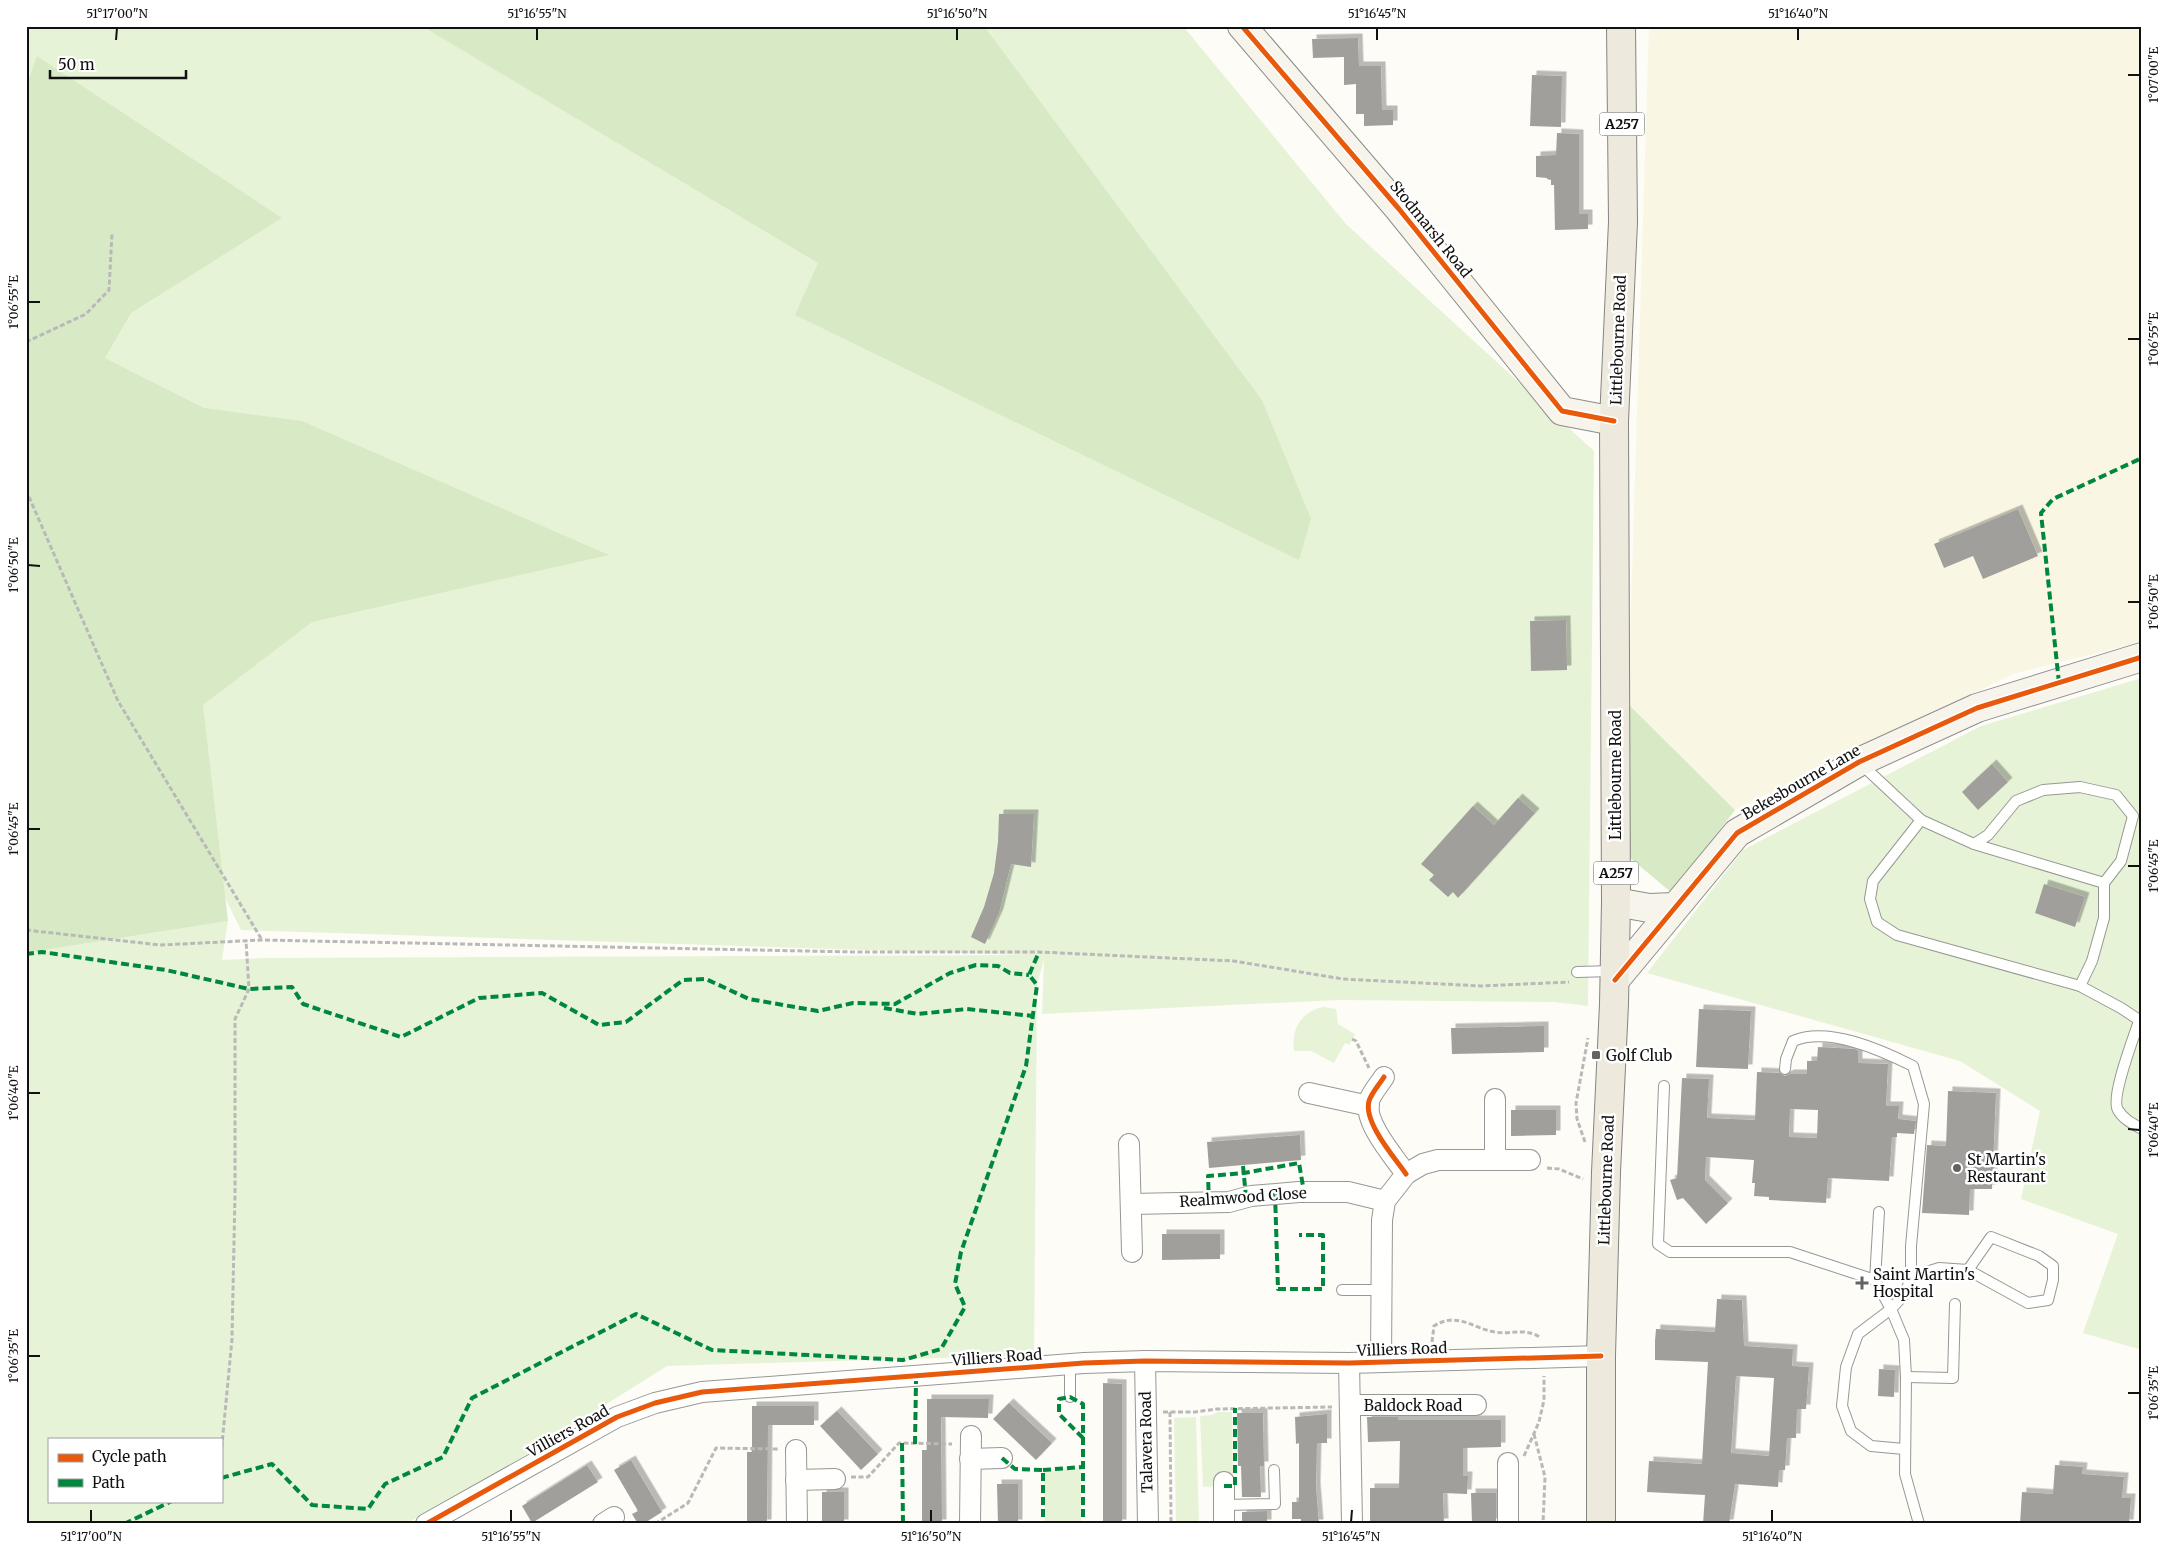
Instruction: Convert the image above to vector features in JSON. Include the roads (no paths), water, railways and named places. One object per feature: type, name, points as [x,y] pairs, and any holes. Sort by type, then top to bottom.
[{"type":"main road","name":"Littlebourne Road","points":[[1601,1524],[1601,1356],[1616,902],[1614,421],[1623,222],[1620,26]]},
{"type":"street","name":"Stodmarsh Road","points":[[1242,26],[1399,209],[1562,411],[1614,421]]},
{"type":"street","name":"Bekesbourne Lane","points":[[1614,975],[1737,833],[1859,762],[1977,708],[2142,657]]},
{"type":"street","points":[[1616,902],[1649,908],[1674,907]]},
{"type":"street","points":[[1383,1079],[1373,1092],[1368,1106],[1376,1131],[1406,1174]]},
{"type":"street","points":[[1308,1093],[1368,1106]]},
{"type":"street","points":[[1495,1099],[1495,1160]]},
{"type":"street","points":[[1129,1144],[1132,1252]]},
{"type":"street","points":[[1381,1362],[1382,1220],[1385,1201],[1406,1174],[1423,1164],[1438,1160],[1530,1160]]},
{"type":"street","name":"Realmwood Close","points":[[1130,1204],[1229,1202],[1251,1196],[1299,1192],[1348,1192],[1385,1201]]},
{"type":"street","name":"Villiers Road","points":[[426,1524],[617,1417],[655,1403],[702,1392],[1070,1364],[1145,1361],[1381,1362],[1432,1360],[1544,1348],[1601,1356]]},
{"type":"street","name":"Talavera Road","points":[[1145,1361],[1148,1524]]},
{"type":"street","name":"Baldock Road","points":[[1349,1363],[1342,1406],[1352,1524]]},
{"type":"street","name":"Baldock Road","points":[[1342,1406],[1476,1404]]},
{"type":"street","points":[[970,1524],[970,1446],[1002,1458]]},
{"type":"street","points":[[796,1450],[796,1524]]},
{"type":"street","points":[[1508,1524],[1515,1461]]},
{"type":"street","points":[[796,1480],[835,1479]]},
{"type":"street","points":[[1224,1482],[1224,1514]]},
{"type":"lane","points":[[1859,762],[1921,820],[1974,844],[2104,883]]},
{"type":"lane","points":[[1974,844],[1988,835],[2016,801],[2043,790],[2080,786],[2116,795],[2137,814],[2121,861],[2104,883],[2104,918],[2092,961],[2080,986]]},
{"type":"lane","points":[[1921,820],[1873,881],[1870,899],[1877,922],[1897,935],[2080,986],[2121,1008],[2140,1022],[2116,1095],[2116,1109],[2129,1122],[2142,1129]]},
{"type":"lane","points":[[1577,977],[1614,975]]},
{"type":"lane","points":[[1785,1068],[1786,1059],[1793,1041],[1806,1035],[1855,1041],[1881,1050],[1913,1066],[1924,1104],[1911,1246],[1911,1277],[1905,1294],[1891,1309],[1858,1334],[1846,1367],[1842,1406],[1851,1431],[1871,1446],[1904,1449]]},
{"type":"lane","points":[[1664,1086],[1658,1244],[1670,1252],[1790,1252],[1875,1280]]},
{"type":"lane","points":[[1879,1212],[1875,1280],[1891,1309],[1904,1340],[1906,1378],[1905,1474],[1912,1494],[1917,1523]]},
{"type":"lane","points":[[1911,1277],[1939,1268],[1968,1270],[2028,1303],[2048,1300],[2053,1280],[2053,1266],[2039,1256],[1990,1237],[1968,1270]]},
{"type":"lane","points":[[1342,1290],[1382,1290]]},
{"type":"lane","points":[[1906,1378],[1953,1378],[1954,1304]]},
{"type":"lane","points":[[1070,1364],[1070,1397]]},
{"type":"lane","points":[[1224,1514],[1275,1504],[1274,1470]]},
{"type":"place","name":"Golf Club","points":[[1596,1055]]},
{"type":"place","name":"St Martin's Restaurant","points":[[1957,1168]]},
{"type":"place","name":"Saint Martin's Hospital","points":[[1862,1283]]}]
